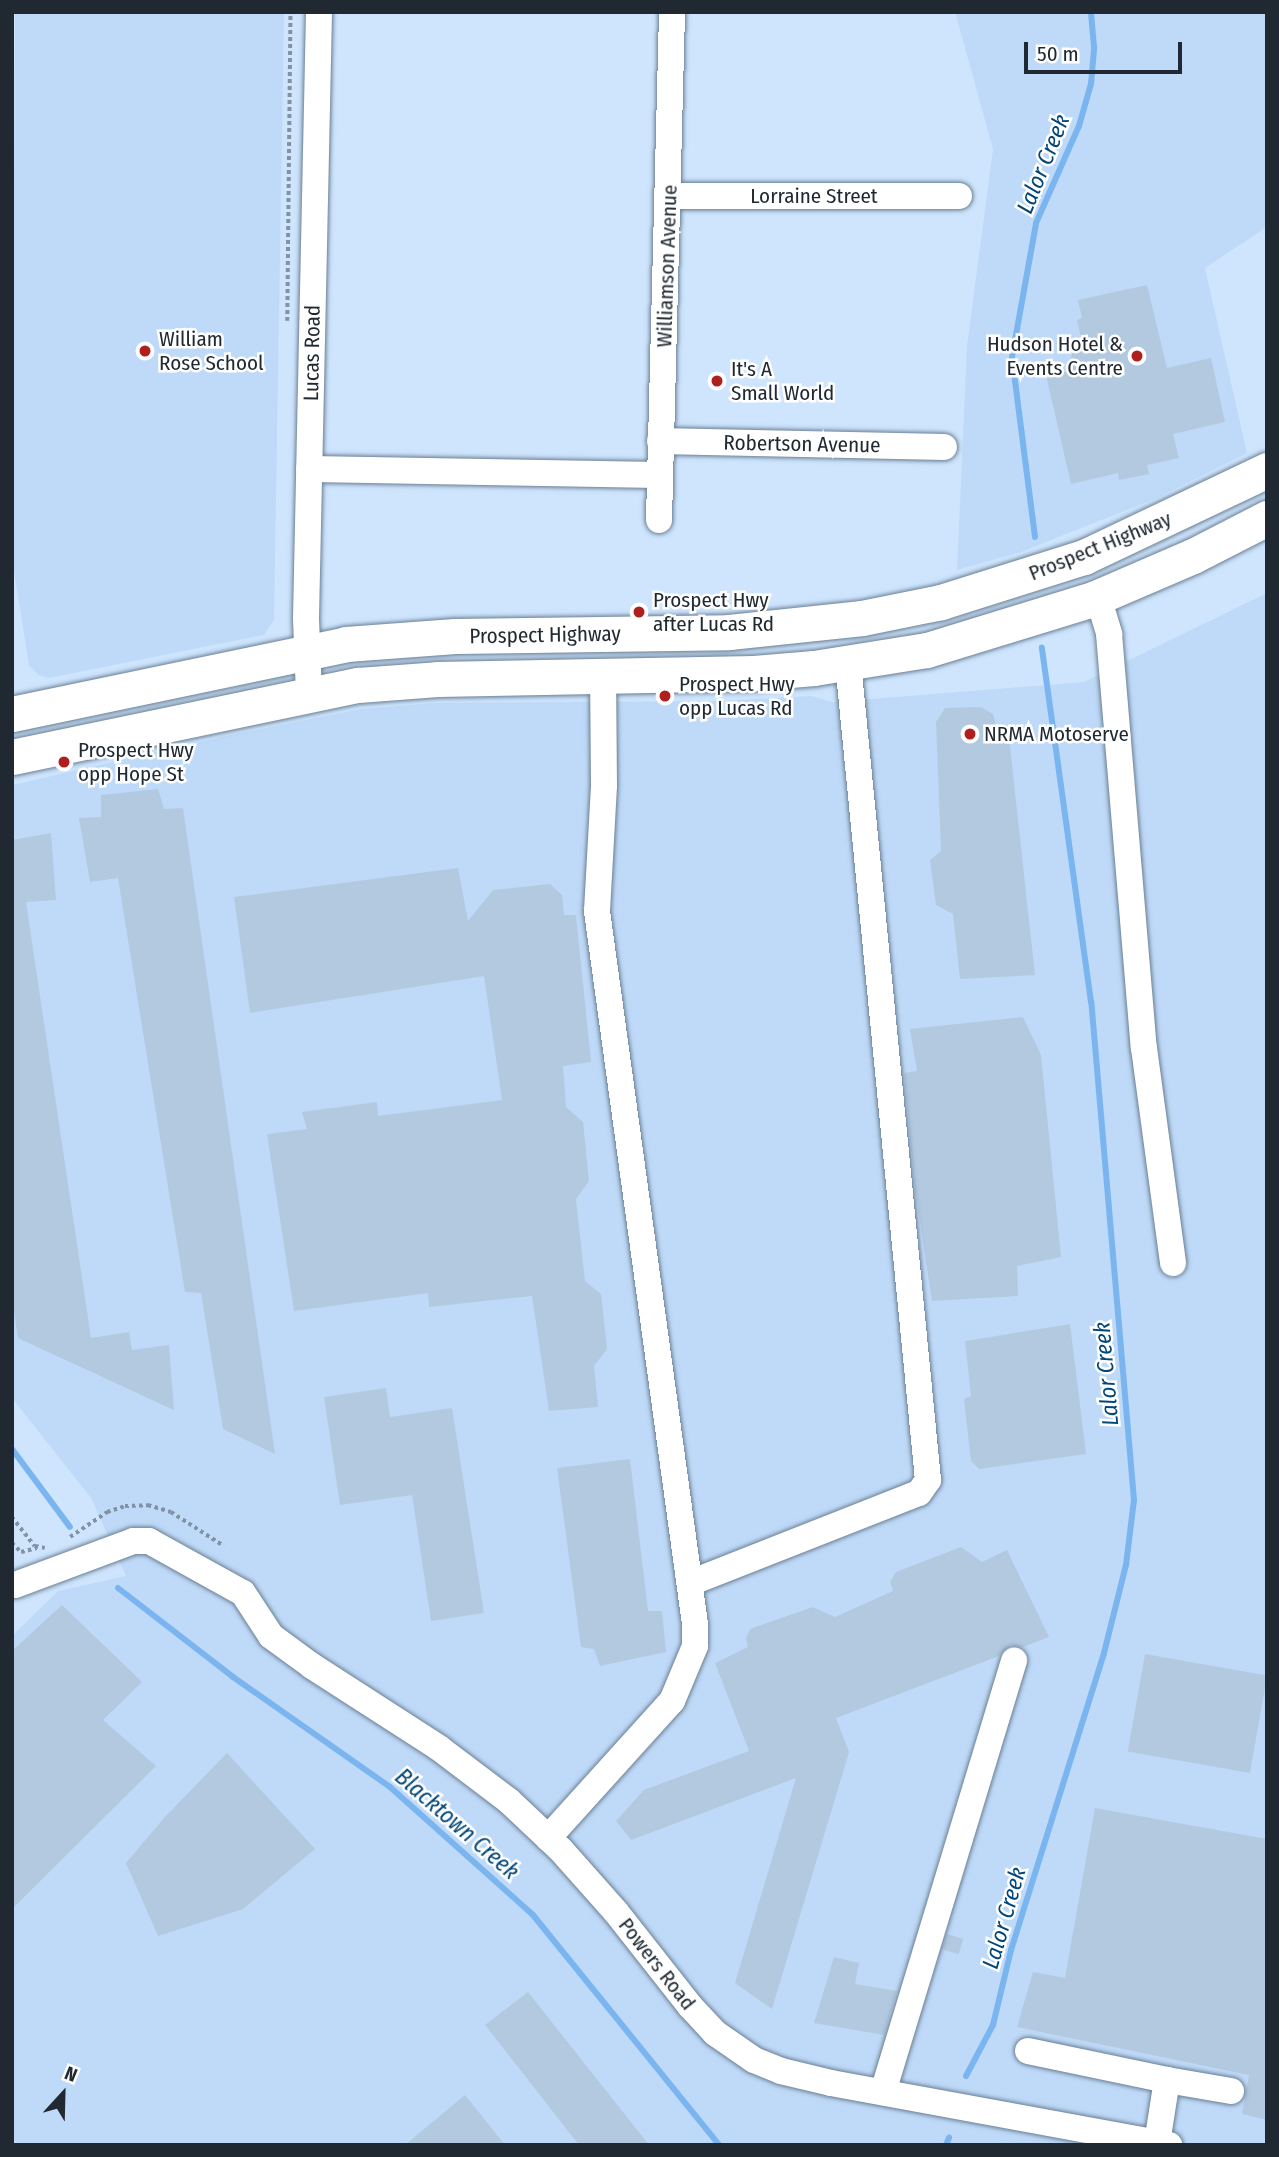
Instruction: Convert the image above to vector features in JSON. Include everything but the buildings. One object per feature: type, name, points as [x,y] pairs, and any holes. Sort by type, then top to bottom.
[{"type":"main road","name":"Prospect Highway","points":[[12,714],[346,645],[455,636],[729,632],[862,618],[941,602],[1084,557],[1267,470]]},
{"type":"main road","name":"Prospect Highway","points":[[12,757],[358,685],[437,679],[754,673],[848,663],[927,650],[1098,597],[1193,556],[1267,518]]},
{"type":"street","name":"Lucas Road","points":[[309,694],[309,468],[319,12]]},
{"type":"street","name":"Williamson Avenue","points":[[659,520],[672,12]]},
{"type":"street","name":"Lorraine Street","points":[[669,196],[959,195]]},
{"type":"street","name":"Robertson Avenue","points":[[660,441],[944,447]]},
{"type":"street","points":[[309,468],[660,475]]},
{"type":"street","points":[[1098,597],[1109,634],[1143,1048],[1173,1263]]},
{"type":"street","points":[[690,1583],[919,1493],[928,1480],[848,663]]},
{"type":"street","points":[[548,1838],[672,1701],[695,1646],[690,1583],[597,911],[604,785],[603,676]]},
{"type":"street","name":"Powers Road","points":[[15,1586],[133,1541],[149,1541],[243,1593],[271,1636],[312,1666],[439,1748],[509,1801],[548,1838],[616,1912],[690,2006],[733,2048],[781,2071],[1163,2144]]},
{"type":"street","points":[[883,2092],[1014,1660]]},
{"type":"street","points":[[1028,2052],[1231,2091]]},
{"type":"street","points":[[1163,2144],[1167,2080]]},
{"type":"path","points":[[287,331],[290,12]]},
{"type":"path","points":[[12,1543],[21,1552],[38,1547]]},
{"type":"shaded area","name":"William Rose School","points":[[15,12],[284,12],[274,620],[264,635],[49,678],[38,675],[29,665],[12,559]]},
{"type":"shaded area","points":[[955,12],[1267,12],[1267,227],[1205,268],[1247,453],[1157,498],[1021,552],[957,570],[967,346],[993,149]]},
{"type":"shaded area","points":[[1267,593],[1267,2145],[12,2145],[12,1636],[58,1591],[126,1576],[91,1498],[12,1398],[12,785],[226,736],[361,709],[436,703],[721,701],[811,696],[833,702],[1084,682]]},
{"type":"waterway","name":"Lalor Creek","points":[[1035,537],[1012,357],[1036,223],[1079,126],[1091,84],[1094,47],[1091,12]]},
{"type":"waterway","name":"Lalor Creek","points":[[966,2076],[993,2025],[1011,1950],[1104,1653],[1126,1565],[1134,1500],[1091,1002],[1042,647]]},
{"type":"waterway","name":"Blacktown Creek","points":[[12,1449],[70,1527]]},
{"type":"waterway","name":"Blacktown Creek","points":[[118,1588],[233,1677],[390,1787],[533,1915],[719,2145]]},
{"type":"waterway","name":"Lalor Creek","points":[[946,2145],[949,2138]]},
{"type":"place","name":"William Rose School","points":[[145,351]]},
{"type":"place","name":"Hudson Hotel & Events Centre","points":[[1137,356]]},
{"type":"place","name":"It's A Small World","points":[[717,381]]},
{"type":"place","name":"Prospect Hwy after Lucas Rd","points":[[639,612]]},
{"type":"place","name":"Prospect Hwy opp Lucas Rd","points":[[665,696]]},
{"type":"place","name":"NRMA Motoserve","points":[[970,734]]},
{"type":"place","name":"Prospect Hwy opp Hope St","points":[[64,762]]}]
